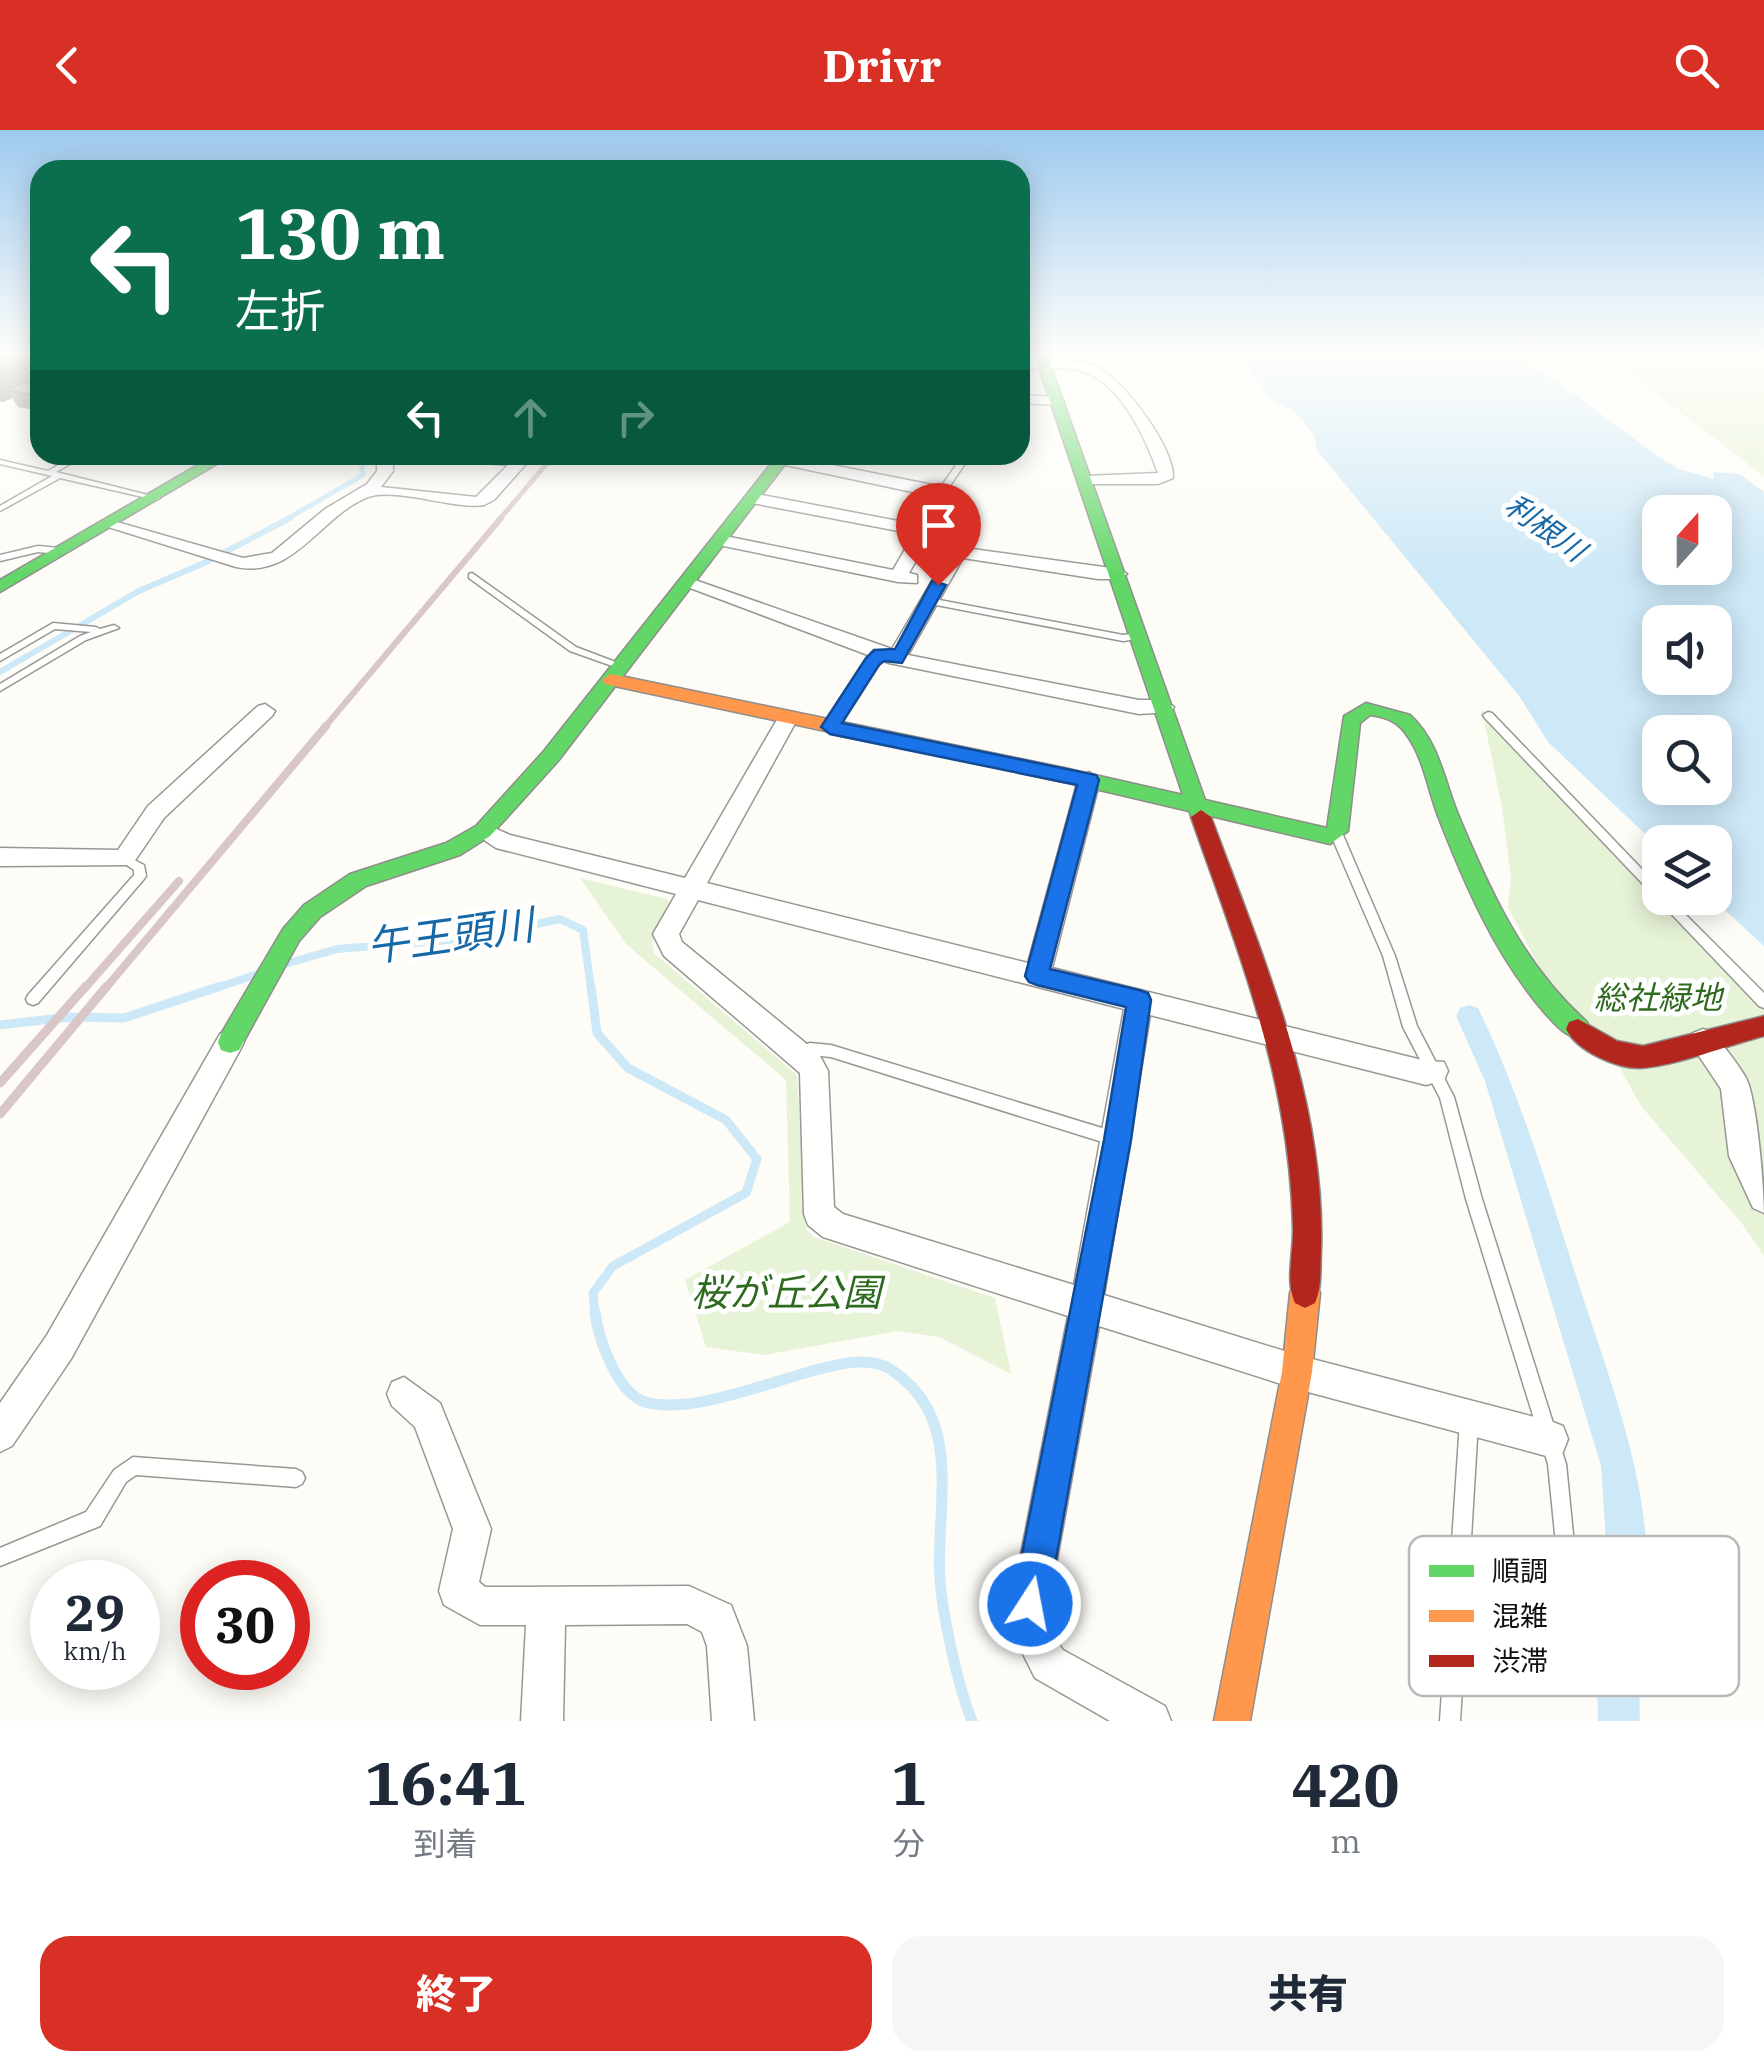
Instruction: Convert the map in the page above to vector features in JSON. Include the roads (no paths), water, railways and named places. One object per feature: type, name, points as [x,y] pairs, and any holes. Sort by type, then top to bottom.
[{"type":"street","points":[[1067,427],[1277,1035],[1302,1150],[1308,1222],[1297,1372],[1232,1721]]},
{"type":"street","points":[[1086,481],[1158,479],[1167,475],[1144,427]]},
{"type":"street","points":[[0,587],[208,465]]},
{"type":"street","points":[[110,524],[253,564],[296,547],[323,519],[369,491],[385,471],[385,465]]},
{"type":"street","points":[[369,491],[449,496],[478,502],[490,496],[517,465]]},
{"type":"street","points":[[0,1434],[59,1347],[264,980],[312,911],[344,887],[452,848],[482,831],[552,756],[778,465]]},
{"type":"street","points":[[820,465],[942,492],[944,497],[898,577]]},
{"type":"street","points":[[752,498],[924,531]]},
{"type":"street","points":[[720,540],[898,577],[933,593]]},
{"type":"street","points":[[888,656],[961,551],[1118,574]]},
{"type":"street","points":[[686,582],[888,656],[1139,707],[1164,707]]},
{"type":"street","points":[[616,673],[788,718],[1336,836],[1351,720],[1366,709],[1400,717],[1415,731],[1450,818],[1512,950],[1579,1032],[1607,1051],[1637,1057],[1764,1026]]},
{"type":"street","points":[[0,857],[124,859],[156,812],[265,711]]},
{"type":"street","points":[[788,718],[666,934],[669,946],[800,1054],[814,1071],[819,1214],[834,1226],[1297,1372],[1550,1439]]},
{"type":"street","points":[[1037,976],[1088,780]]},
{"type":"street","points":[[482,831],[504,842],[690,890],[1426,1074],[1434,1071]]},
{"type":"street","points":[[1139,1000],[1117,1140],[1030,1604],[1030,1622],[1038,1651],[1049,1664],[1150,1721]]},
{"type":"street","points":[[1703,1041],[1734,1085],[1744,1156],[1764,1198]]},
{"type":"street","points":[[404,1394],[428,1416],[472,1529],[458,1591],[480,1606],[688,1605],[717,1619],[728,1646],[733,1721]]},
{"type":"street","points":[[542,1721],[546,1606]]},
{"type":"lane","points":[[0,462],[156,498]]},
{"type":"lane","points":[[0,509],[68,465]]},
{"type":"lane","points":[[942,492],[960,465]]},
{"type":"lane","points":[[0,558],[38,549],[62,552]]},
{"type":"lane","points":[[472,576],[573,648],[616,673]]},
{"type":"lane","points":[[933,593],[1122,638],[1139,636]]},
{"type":"lane","points":[[0,658],[53,626],[114,628]]},
{"type":"lane","points":[[0,688],[98,630]]},
{"type":"lane","points":[[830,727],[888,656]]},
{"type":"lane","points":[[1488,715],[1642,876]]},
{"type":"lane","points":[[1336,836],[1389,956],[1410,1028],[1448,1097],[1474,1199],[1550,1439],[1559,1478],[1564,1536]]},
{"type":"lane","points":[[32,999],[140,876],[140,868],[124,859]]},
{"type":"lane","points":[[1679,915],[1764,1002]]},
{"type":"lane","points":[[800,1054],[810,1049],[831,1051],[1117,1140]]},
{"type":"lane","points":[[1464,1536],[1471,1435],[1468,1415]]},
{"type":"lane","points":[[0,1557],[93,1519],[125,1470],[133,1466],[296,1478]]},
{"type":"lane","points":[[1450,1721],[1452,1696]]},
{"type":"water","name":"利根川","points":[[1308,427],[1619,427],[1679,469],[1714,479],[1714,472],[1739,474],[1764,492],[1764,946],[1730,915],[1732,825],[1642,825],[1642,831],[1548,742],[1520,697],[1317,450],[1314,434]]},
{"type":"waterway","name":"午王頭川","points":[[285,520],[363,475],[362,465]]},
{"type":"waterway","name":"午王頭川","points":[[0,672],[139,591],[204,563],[290,518]]},
{"type":"waterway","name":"午王頭川","points":[[285,964],[337,949],[463,939],[560,919],[583,930],[591,989]]},
{"type":"waterway","name":"午王頭川","points":[[213,989],[258,974]]},
{"type":"waterway","name":"午王頭川","points":[[0,1025],[69,1017],[124,1018],[221,986]]},
{"type":"waterway","name":"午王頭川","points":[[591,986],[597,1033],[628,1068],[726,1120],[757,1159],[746,1193],[613,1266],[593,1293],[595,1315]]},
{"type":"waterway","points":[[1469,1016],[1499,1081],[1619,1466],[1626,1536]]},
{"type":"waterway","name":"午王頭川","points":[[595,1312],[605,1350],[618,1376],[635,1397],[645,1402],[663,1405],[706,1401],[853,1362],[881,1365],[914,1389],[929,1412],[938,1437],[942,1465],[940,1580],[948,1632],[972,1721]]},
{"type":"waterway","points":[[1618,1696],[1619,1721]]},
{"type":"railway","points":[[499,520],[546,465]]},
{"type":"railway","points":[[324,728],[501,518]]},
{"type":"railway","points":[[105,989],[326,726]]},
{"type":"railway","points":[[84,989],[179,881]]},
{"type":"railway","points":[[0,1083],[86,986]]},
{"type":"railway","points":[[0,1114],[107,986]]},
{"type":"park label","name":"総社緑地","points":[[1658,997]]},
{"type":"park label","name":"桜が丘公園","points":[[786,1291]]}]
